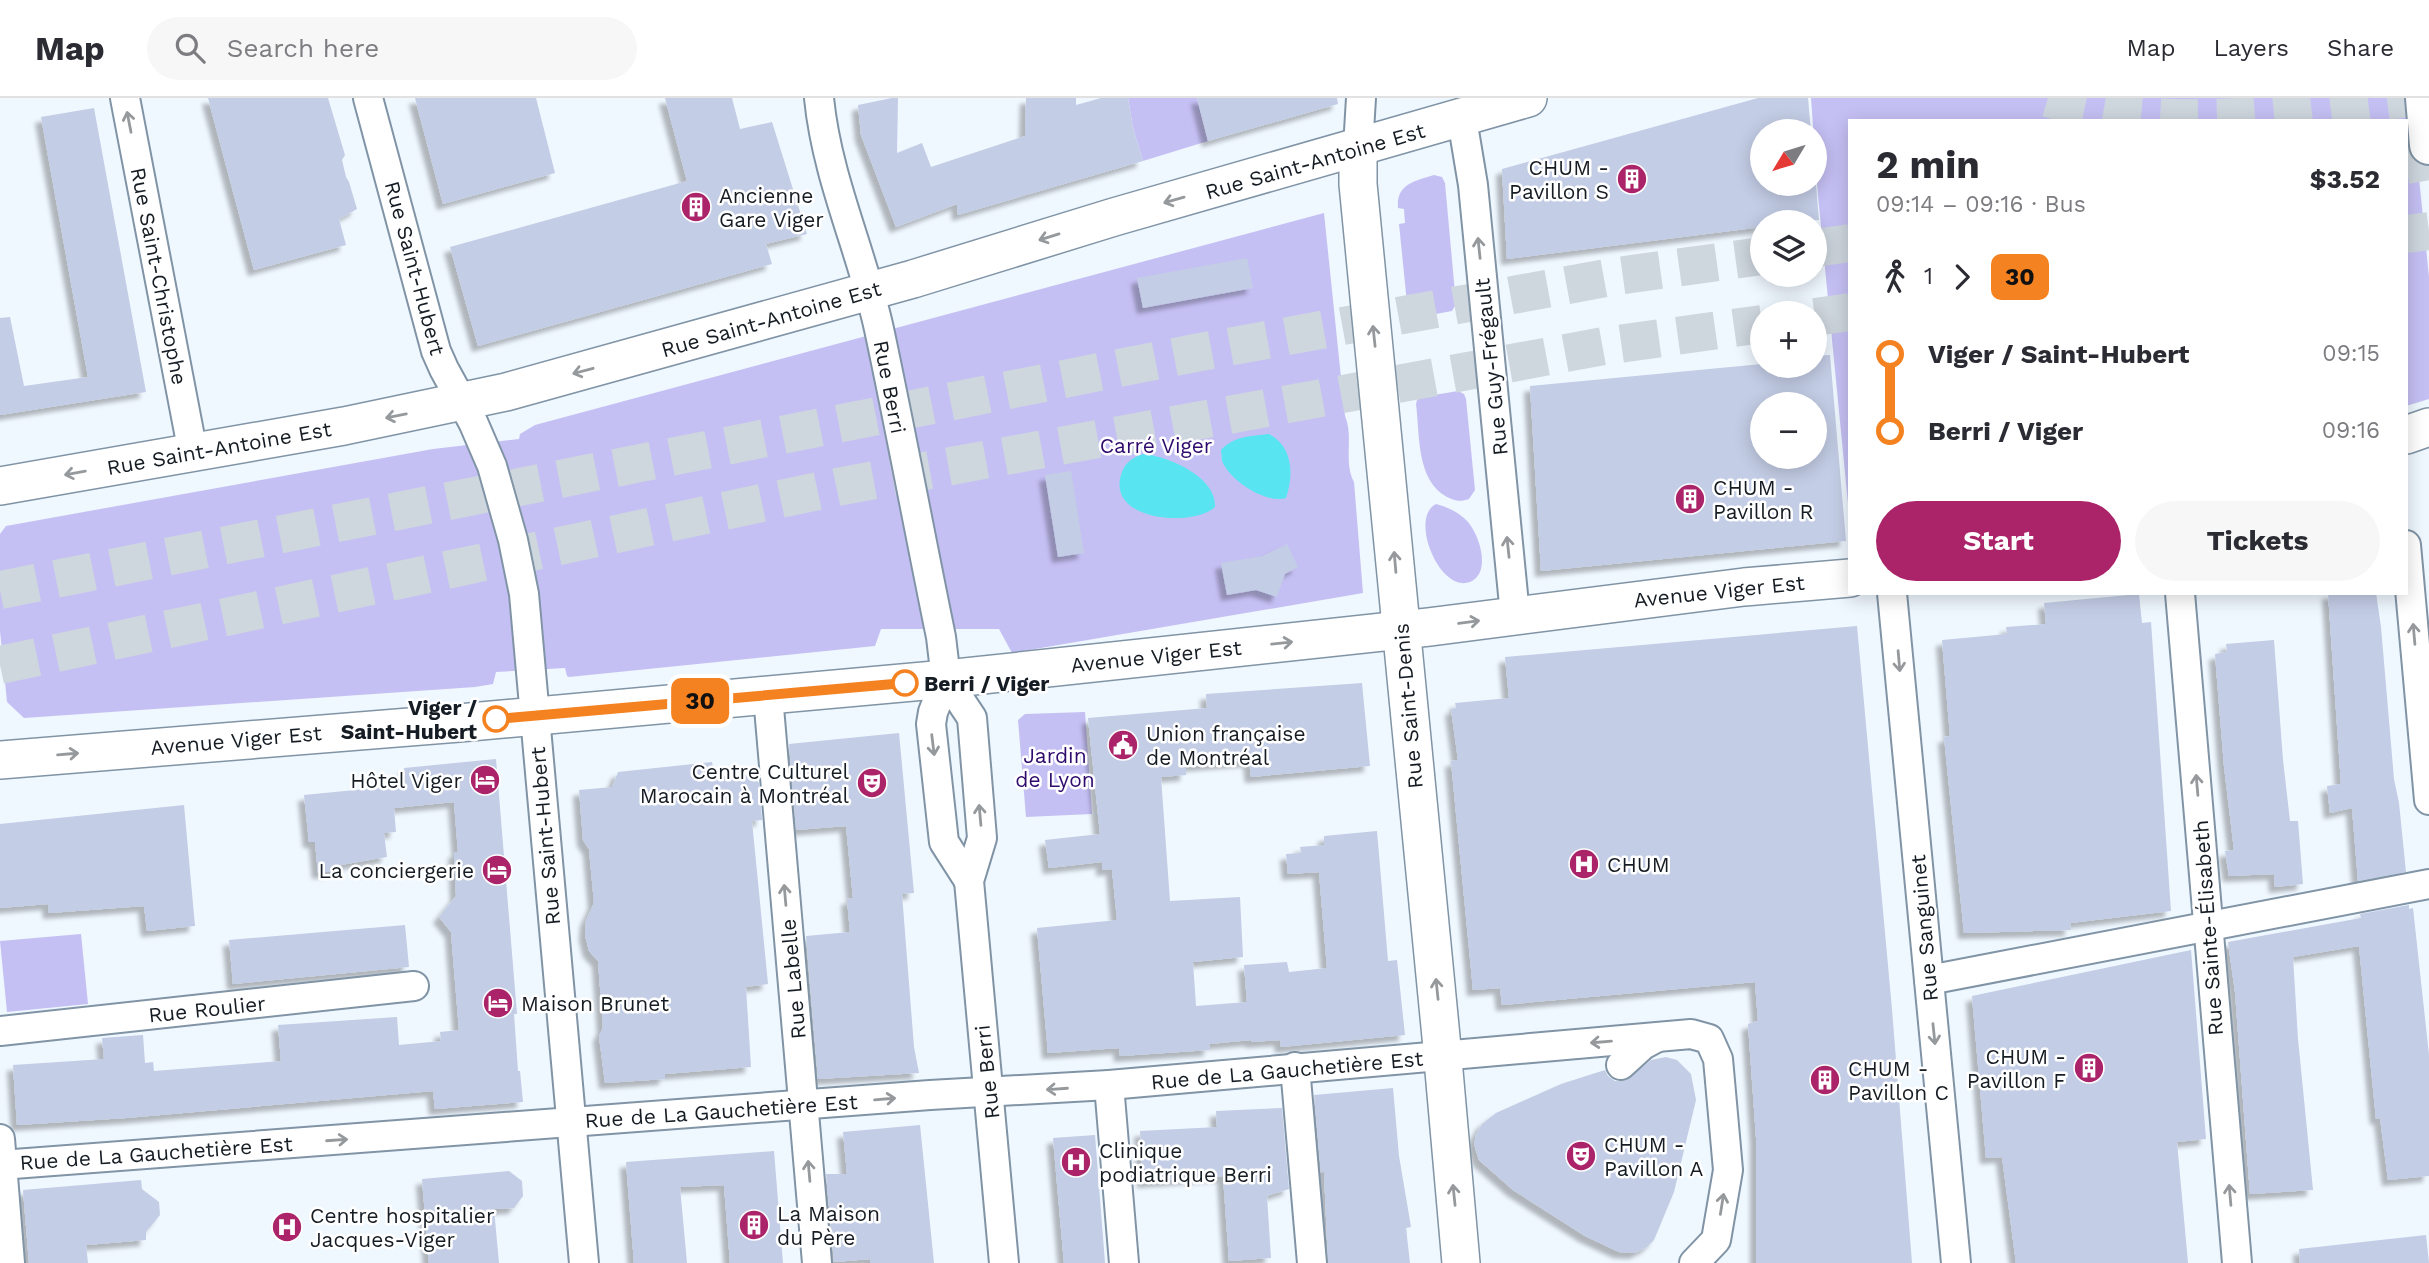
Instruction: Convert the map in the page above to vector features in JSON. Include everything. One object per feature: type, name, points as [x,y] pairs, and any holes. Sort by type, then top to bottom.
[{"type":"highway","points":[[2425,98],[2429,145]]},
{"type":"main road","name":"Rue Saint-Antoine Est","points":[[0,486],[463,403],[869,291],[1528,98]]},
{"type":"main road","name":"Rue Saint-Denis","points":[[1358,148],[1358,184],[1461,1263]]},
{"type":"main road","points":[[2408,434],[2429,427]]},
{"type":"main road","name":"Avenue Viger Est","points":[[0,760],[946,679],[1401,630],[1744,587],[1848,578]]},
{"type":"street","name":"Rue Saint-Christophe","points":[[125,98],[193,453]]},
{"type":"street","name":"Rue Saint-Hubert","points":[[368,98],[436,351],[492,466],[513,540],[524,594],[584,1263]]},
{"type":"street","name":"Rue Berri","points":[[819,98],[825,148],[833,180],[879,330],[941,637],[946,679],[972,718],[982,838],[969,881],[1004,1263]]},
{"type":"street","points":[[1358,148],[1361,98]]},
{"type":"street","name":"Rue Guy-Frégault","points":[[1462,119],[1473,185],[1515,615]]},
{"type":"street","points":[[2408,567],[2429,800]]},
{"type":"street","name":"Rue Sanguinet","points":[[1892,595],[1956,1263]]},
{"type":"street","name":"Rue Sainte-Élisabeth","points":[[2180,595],[2237,1263]]},
{"type":"street","name":"Rue Berri","points":[[946,679],[931,724],[944,842],[969,881]]},
{"type":"street","name":"Rue Labelle","points":[[768,696],[817,1263]]},
{"type":"street","points":[[1928,980],[2152,926],[2207,926],[2429,884]]},
{"type":"street","name":"Rue Roulier","points":[[0,1031],[414,986]]},
{"type":"street","name":"Rue de La Gauchetière Est","points":[[1,1157],[572,1122],[930,1095],[1109,1085],[1690,1034],[1709,1039],[1718,1059],[1728,1170],[1716,1240],[1694,1263]]},
{"type":"street","points":[[1621,1065],[1643,1045],[1660,1036]]},
{"type":"street","points":[[1295,1068],[1312,1263]]},
{"type":"street","points":[[1109,1085],[1124,1263]]},
{"type":"street","points":[[1,1157],[10,1263]]},
{"type":"green space","points":[[1128,98],[1197,98],[1208,141],[1143,161]]},
{"type":"green space","points":[[1811,98],[2411,98],[2429,277],[2429,399],[2408,405],[2408,119],[1848,119],[1848,504],[1827,287],[1827,210],[1819,210],[1818,196],[1827,196],[1827,119],[1812,119]]},
{"type":"green space","points":[[1434,175],[1442,177],[1445,183],[1456,304],[1452,311],[1414,318],[1408,313],[1399,224],[1405,223],[1404,209],[1398,208],[1398,200],[1408,185]]},
{"type":"green space","name":"Carré Viger","points":[[1324,213],[1345,416],[1349,432],[1349,466],[1354,482],[1363,593],[1012,653],[999,629],[881,629],[875,646],[569,677],[565,668],[496,672],[493,684],[475,687],[24,718],[7,702],[0,631],[0,534],[6,526],[433,449],[519,439],[520,434],[535,425]]},
{"type":"green space","points":[[1458,391],[1464,394],[1466,399],[1475,490],[1469,499],[1460,501],[1447,497],[1430,480],[1421,456],[1416,404],[1422,397]]},
{"type":"green space","points":[[1436,504],[1461,516],[1476,535],[1482,561],[1478,576],[1472,581],[1460,583],[1449,578],[1432,554],[1425,524],[1428,512]]},
{"type":"green space","name":"Jardin de Lyon","points":[[1085,712],[1092,814],[1026,817],[1018,720],[1025,714]]},
{"type":"green space","points":[[81,934],[88,1004],[7,1012],[0,941]]},
{"type":"water","points":[[1269,434],[1283,446],[1290,462],[1286,498],[1269,498],[1250,489],[1226,469],[1222,461],[1221,450],[1231,442]]},
{"type":"water","points":[[1143,454],[1177,464],[1200,478],[1214,496],[1215,507],[1190,517],[1173,518],[1139,511],[1127,503],[1120,491],[1121,475],[1129,462]]},
{"type":"building","points":[[208,98],[328,98],[345,155],[342,160],[346,177],[357,209],[339,219],[346,245],[254,270]]},
{"type":"building","points":[[415,98],[536,98],[555,173],[443,204]]},
{"type":"building","name":"Ancienne Gare Viger","points":[[665,98],[732,98],[740,129],[772,122],[807,234],[766,244],[772,264],[478,346],[450,247],[687,181]]},
{"type":"building","points":[[898,98],[897,153],[922,143],[931,167],[1025,136],[1026,98],[1076,98],[1076,105],[1101,98],[1128,98],[1143,161],[958,215],[957,204],[896,227],[861,135],[858,105]]},
{"type":"building","points":[[1197,98],[1337,98],[1338,104],[1208,141]]},
{"type":"building","name":"CHUM - Pavillon S","points":[[1758,98],[1808,98],[1810,119],[1750,119],[1750,196],[1817,196],[1818,210],[1750,210],[1750,229],[1507,259],[1502,169]]},
{"type":"building","points":[[94,108],[146,392],[0,415],[0,318],[10,317],[24,386],[88,377],[41,117]]},
{"type":"building","points":[[1247,258],[1253,288],[1143,308],[1137,278]]},
{"type":"building","name":"CHUM - Pavillon R","points":[[1827,355],[1830,355],[1846,541],[1541,571],[1530,386],[1750,365],[1750,378],[1827,378]]},
{"type":"building","points":[[1071,471],[1084,553],[1058,557],[1045,475]]},
{"type":"building","points":[[1287,544],[1298,567],[1285,574],[1277,597],[1256,590],[1227,595],[1221,563],[1263,556]]},
{"type":"building","points":[[2139,595],[2142,623],[2151,622],[2171,911],[2070,923],[2071,930],[1964,933],[1944,737],[1950,736],[1942,640],[2007,634],[2006,627],[2046,624],[2044,603]]},
{"type":"building","points":[[2328,595],[2376,595],[2406,872],[2358,881],[2352,808],[2330,813],[2327,786],[2341,784]]},
{"type":"building","points":[[1857,626],[1912,1263],[1756,1263],[1756,1137],[1748,1024],[1758,1021],[1755,982],[1502,1005],[1500,988],[1473,990],[1451,761],[1458,760],[1451,709],[1456,708],[1455,703],[1509,698],[1505,657]]},
{"type":"building","points":[[2274,640],[2290,821],[2298,821],[2303,884],[2275,887],[2274,874],[2229,876],[2225,851],[2234,850],[2215,654],[2227,652],[2226,644]]},
{"type":"building","points":[[1362,683],[1370,766],[1251,777],[1249,761],[1186,766],[1186,775],[1161,777],[1170,901],[1240,897],[1243,957],[1193,962],[1196,1006],[1247,1002],[1244,965],[1287,962],[1289,972],[1327,968],[1319,872],[1288,874],[1286,854],[1301,853],[1300,847],[1324,845],[1324,836],[1377,831],[1388,961],[1397,960],[1405,1035],[1281,1047],[1280,1040],[1251,1040],[1209,1044],[1210,1050],[1120,1056],[1119,1048],[1048,1053],[1037,928],[1117,920],[1112,869],[1102,870],[1102,862],[1049,868],[1045,840],[1100,834],[1088,718],[1207,708],[1206,694]]},
{"type":"building","points":[[899,733],[914,893],[902,894],[914,1047],[919,1073],[818,1079],[806,936],[850,932],[847,899],[853,898],[846,826],[796,830],[789,744]]},
{"type":"building","points":[[496,759],[517,1014],[514,1014],[518,1071],[523,1102],[435,1109],[433,1091],[17,1125],[13,1065],[104,1059],[102,1038],[143,1035],[145,1063],[153,1062],[154,1071],[281,1061],[278,1025],[397,1017],[399,1045],[441,1041],[440,1032],[459,1030],[451,932],[439,917],[456,896],[454,852],[458,852],[454,802],[394,808],[396,832],[384,833],[387,857],[340,865],[340,870],[318,873],[315,842],[309,842],[304,795],[406,785],[404,768]]},
{"type":"building","points":[[712,762],[715,777],[751,775],[759,783],[762,820],[752,821],[768,984],[746,987],[751,1067],[665,1074],[665,1079],[605,1083],[599,1036],[603,1028],[598,961],[589,951],[585,935],[586,921],[594,903],[589,849],[583,840],[579,790],[612,787],[618,772]]},
{"type":"building","points":[[184,805],[195,926],[147,931],[144,906],[49,913],[48,904],[0,908],[0,824]]},
{"type":"building","points":[[2409,905],[2409,909],[2413,908],[2429,1055],[2429,1176],[2388,1180],[2380,1118],[2376,1119],[2359,946],[2293,957],[2313,1190],[2250,1194],[2235,992],[2228,942],[2361,918],[2360,914]]},
{"type":"building","points":[[405,925],[409,967],[233,984],[229,940]]},
{"type":"building","name":"CHUM - Pavillon F","points":[[2191,950],[2206,1139],[2177,1142],[2188,1263],[2016,1263],[2002,1157],[1986,1158],[1972,996]]},
{"type":"building","name":"CHUM - Pavillon A","points":[[1666,1057],[1677,1060],[1691,1074],[1696,1100],[1674,1192],[1654,1240],[1647,1247],[1635,1253],[1619,1252],[1585,1236],[1513,1190],[1479,1160],[1474,1144],[1476,1135],[1482,1124],[1496,1113],[1561,1084],[1605,1070],[1615,1081],[1625,1081],[1651,1060]]},
{"type":"building","points":[[1393,1088],[1399,1156],[1411,1227],[1406,1228],[1410,1263],[1328,1263],[1324,1171],[1321,1173],[1314,1095]]},
{"type":"building","points":[[1282,1108],[1289,1189],[1267,1196],[1271,1258],[1229,1261],[1223,1176],[1143,1182],[1140,1131],[1217,1127],[1216,1111]]},
{"type":"building","points":[[920,1125],[934,1263],[870,1263],[870,1259],[834,1262],[826,1174],[847,1174],[843,1132]]},
{"type":"building","points":[[1095,1135],[1105,1263],[1064,1263],[1053,1138]]},
{"type":"building","name":"La Maison du Père","points":[[774,1151],[783,1263],[730,1263],[724,1185],[680,1187],[687,1263],[634,1263],[626,1162]]},
{"type":"building","points":[[509,1171],[522,1181],[523,1196],[514,1208],[494,1209],[499,1263],[429,1263],[422,1179]]},
{"type":"building","points":[[141,1180],[142,1189],[159,1202],[160,1215],[146,1232],[146,1240],[86,1245],[88,1263],[29,1263],[23,1190]]},
{"type":"building","points":[[2426,1235],[2429,1263],[2300,1263],[2299,1249]]},
{"type":"tunnel","points":[[2048,98],[2137,116],[2182,118],[2227,118],[2318,110],[2408,98]]},
{"type":"tunnel","points":[[2408,165],[2429,161]]},
{"type":"tunnel","points":[[2408,234],[2429,231]]},
{"type":"tunnel","points":[[1827,246],[1848,243]]},
{"type":"tunnel","points":[[0,590],[1195,353],[1617,276],[1750,258]]},
{"type":"tunnel","points":[[1827,315],[1848,312]]},
{"type":"tunnel","points":[[0,665],[837,487],[1604,346],[1750,326]]},
{"type":"bus line","name":"30","points":[[496,719],[905,683]]},
{"type":"place","name":"CHUM - Pavillon S","points":[[1632,179]]},
{"type":"place","name":"Ancienne Gare Viger","points":[[696,207]]},
{"type":"place","name":"CHUM - Pavillon R","points":[[1690,499]]},
{"type":"place","name":"Berri / Viger","points":[[905,683]]},
{"type":"place","name":"Viger / Saint-Hubert","points":[[496,719]]},
{"type":"place","name":"Union française de Montréal","points":[[1123,745]]},
{"type":"place","name":"Hôtel Viger","points":[[485,780]]},
{"type":"place","name":"Centre Culturel Marocain à Montréal","points":[[872,783]]},
{"type":"place","name":"CHUM","points":[[1584,864]]},
{"type":"place","name":"La conciergerie","points":[[497,870]]},
{"type":"place","name":"Maison Brunet","points":[[498,1003]]},
{"type":"place","name":"CHUM - Pavillon F","points":[[2089,1068]]},
{"type":"place","name":"CHUM - Pavillon C","points":[[1825,1080]]},
{"type":"place","name":"CHUM - Pavillon A","points":[[1581,1156]]},
{"type":"place","name":"Clinique podiatrique Berri","points":[[1076,1162]]},
{"type":"place","name":"La Maison du Père","points":[[754,1225]]},
{"type":"place","name":"Centre hospitalier Jacques-Viger","points":[[287,1227]]}]
